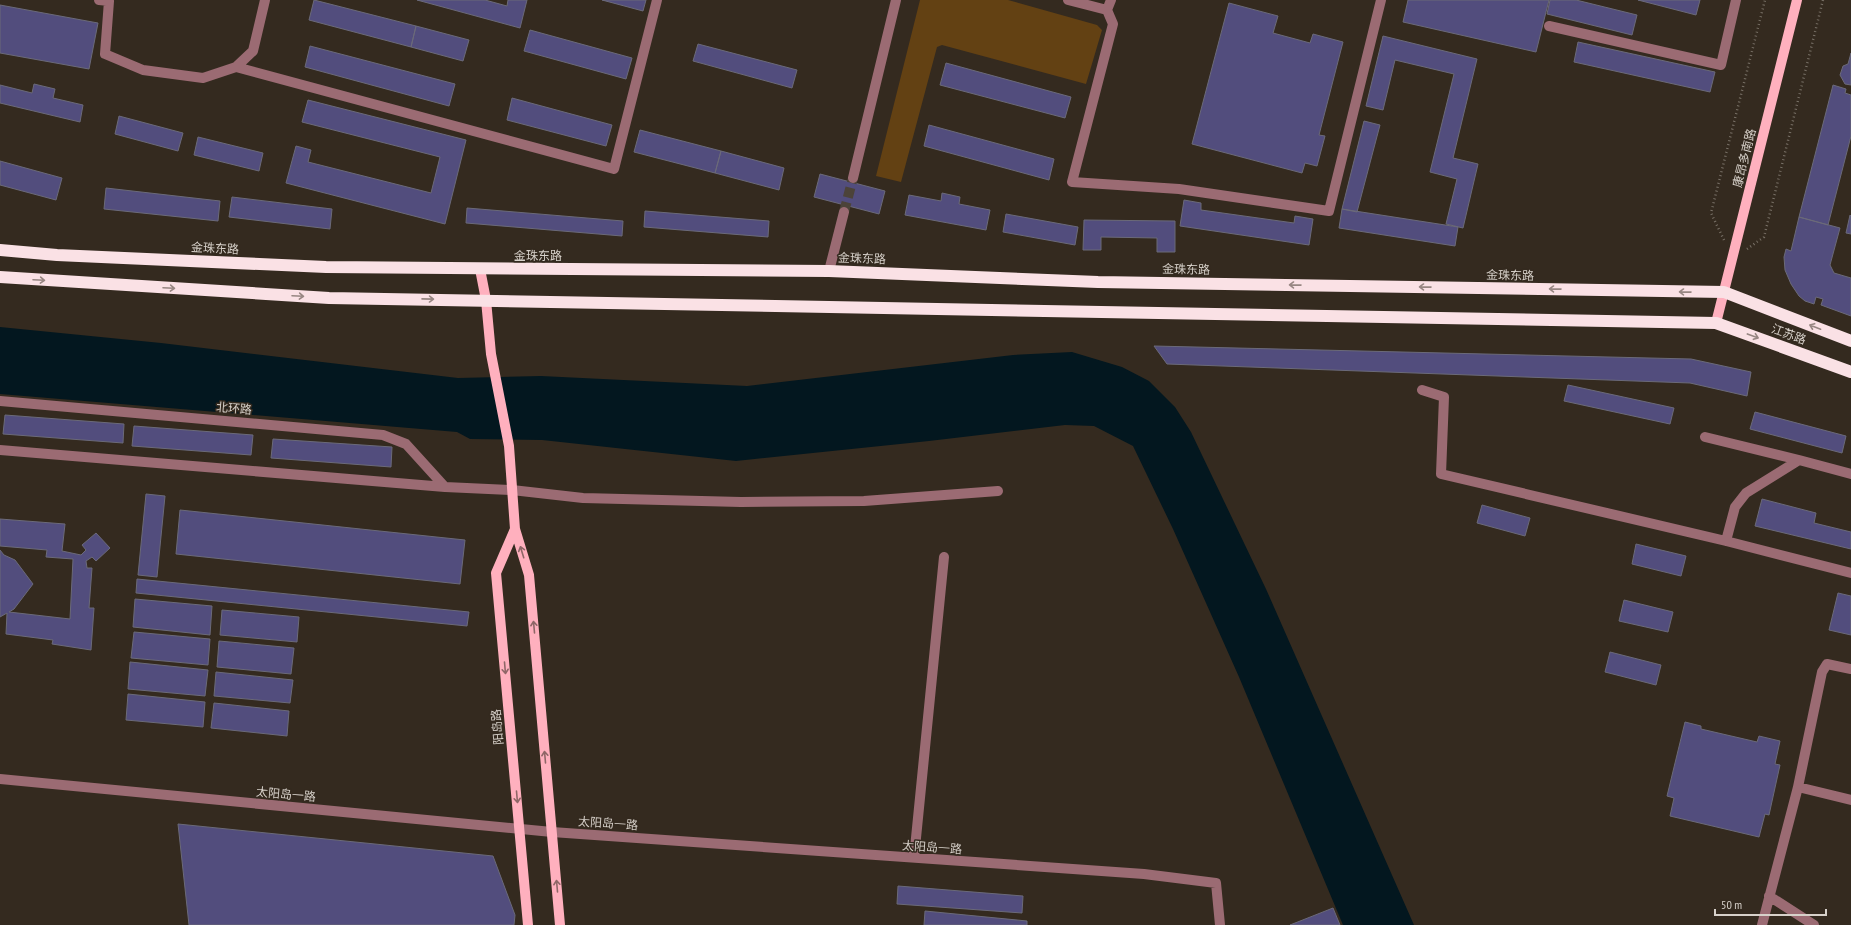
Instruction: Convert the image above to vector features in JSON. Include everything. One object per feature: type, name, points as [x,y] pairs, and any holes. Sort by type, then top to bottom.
[{"type":"highway","name":"金珠东路","points":[[0,250],[57,255],[318,267],[829,271],[1098,282],[1724,292]]},
{"type":"highway","points":[[0,277],[329,298],[1716,323]]},
{"type":"highway","name":"江苏路","points":[[1724,292],[1851,341]]},
{"type":"highway","name":"江苏路","points":[[1716,323],[1851,372]]},
{"type":"main road","name":"康昂多南路","points":[[1716,323],[1797,0]]},
{"type":"main road","name":"阳岛路","points":[[480,269],[486,300],[491,354],[509,446],[515,529],[529,575],[560,925]]},
{"type":"main road","name":"阳岛路","points":[[515,529],[496,573],[528,925]]},
{"type":"street","points":[[99,0],[108,1],[105,54],[143,70],[203,78],[236,68],[253,51],[265,0]]},
{"type":"street","points":[[236,68],[614,169],[657,0]]},
{"type":"street","points":[[853,178],[896,0]]},
{"type":"street","points":[[1068,0],[1107,10]]},
{"type":"street","points":[[1110,0],[1107,10],[1112,24],[1072,182],[1179,188],[1329,211],[1381,0]]},
{"type":"street","points":[[1549,26],[1721,65],[1736,0]]},
{"type":"street","points":[[829,271],[844,212]]},
{"type":"street","points":[[1422,390],[1444,397],[1441,474],[1559,503],[1726,541],[1851,573]]},
{"type":"street","name":"北环路","points":[[0,401],[383,435],[406,444],[445,487]]},
{"type":"street","points":[[1705,437],[1851,474]]},
{"type":"street","points":[[0,450],[445,487],[512,490],[583,498],[741,502],[864,501],[998,492]]},
{"type":"street","points":[[1726,541],[1735,507],[1746,493],[1799,460]]},
{"type":"street","points":[[914,858],[944,557]]},
{"type":"street","points":[[1762,925],[1798,787],[1820,688],[1822,672],[1827,664],[1851,669]]},
{"type":"street","name":"太阳岛一路","points":[[0,780],[552,832],[1144,874],[1216,883],[1220,925]]},
{"type":"street","points":[[1798,787],[1851,800]]},
{"type":"street","points":[[1769,896],[1814,925]]},
{"type":"path","points":[[1765,0],[1711,213],[1733,258],[1764,237],[1823,0]]},
{"type":"shaded area","points":[[920,0],[1008,0],[1097,25],[1102,30],[1086,84],[942,45],[937,47],[901,182],[876,176]]},
{"type":"water","points":[[0,327],[161,343],[458,378],[541,376],[747,386],[1013,355],[1072,352],[1122,367],[1149,381],[1175,407],[1191,432],[1266,589],[1414,925],[1343,925],[1239,677],[1173,529],[1133,446],[1094,426],[1065,425],[736,461],[542,440],[470,439],[457,432],[0,394]]},
{"type":"building","points":[[314,0],[416,26],[411,47],[309,20]]},
{"type":"building","points":[[417,0],[485,0],[507,6],[508,0],[527,0],[520,28]]},
{"type":"building","points":[[602,0],[646,0],[643,11]]},
{"type":"building","points":[[1408,0],[1549,0],[1536,52],[1403,22]]},
{"type":"building","points":[[1550,0],[1576,0],[1637,15],[1632,35],[1547,14]]},
{"type":"building","points":[[1638,0],[1700,0],[1696,15]]},
{"type":"building","points":[[1229,3],[1278,16],[1273,33],[1310,43],[1313,34],[1343,42],[1319,135],[1325,136],[1317,166],[1305,163],[1302,173],[1192,144]]},
{"type":"building","points":[[0,5],[98,23],[89,69],[0,53]]},
{"type":"building","points":[[416,26],[469,40],[463,61],[411,47]]},
{"type":"building","points":[[530,30],[632,58],[626,79],[524,51]]},
{"type":"building","points":[[1383,36],[1477,59],[1453,158],[1478,164],[1463,228],[1446,224],[1457,179],[1430,172],[1454,74],[1395,60],[1383,110],[1366,106]]},
{"type":"building","points":[[1578,42],[1715,72],[1710,92],[1574,62]]},
{"type":"building","points":[[698,44],[797,70],[792,88],[693,61]]},
{"type":"building","points":[[310,46],[455,84],[449,106],[305,67]]},
{"type":"building","points":[[1851,53],[1851,85],[1845,84],[1840,75],[1843,66],[1848,64]]},
{"type":"building","points":[[946,63],[1071,97],[1065,118],[940,85]]},
{"type":"building","points":[[34,84],[55,89],[53,98],[83,105],[80,122],[0,103],[0,85],[32,93]]},
{"type":"building","points":[[1833,85],[1846,89],[1845,93],[1851,95],[1851,136],[1828,225],[1799,217]]},
{"type":"building","points":[[512,98],[612,125],[606,146],[507,120]]},
{"type":"building","points":[[308,100],[466,140],[445,224],[286,183],[296,146],[311,150],[308,162],[431,193],[440,157],[302,122]]},
{"type":"building","points":[[119,116],[183,133],[178,151],[115,134]]},
{"type":"building","points":[[1364,121],[1380,125],[1357,212],[1342,209]]},
{"type":"building","points":[[929,125],[1054,159],[1049,180],[924,146]]},
{"type":"building","points":[[640,130],[721,151],[715,173],[634,152]]},
{"type":"building","points":[[198,137],[263,153],[259,171],[194,155]]},
{"type":"building","points":[[721,151],[784,168],[779,190],[715,173]]},
{"type":"building","points":[[0,161],[62,178],[56,200],[0,185]]},
{"type":"building","points":[[820,174],[885,191],[879,214],[814,197]]},
{"type":"building","points":[[106,188],[220,201],[218,221],[104,209]]},
{"type":"building","points":[[942,193],[960,197],[959,204],[990,210],[986,230],[905,215],[909,195],[941,201]]},
{"type":"building","points":[[232,197],[332,209],[330,229],[229,217]]},
{"type":"building","points":[[1184,200],[1201,203],[1201,210],[1294,223],[1295,216],[1313,219],[1309,245],[1180,226]]},
{"type":"building","points":[[467,208],[623,221],[622,236],[466,223]]},
{"type":"building","points":[[1342,209],[1458,227],[1455,246],[1339,228]]},
{"type":"building","points":[[645,211],[769,221],[768,237],[644,227]]},
{"type":"building","points":[[1006,214],[1078,227],[1075,245],[1003,232]]},
{"type":"building","points":[[1850,215],[1851,216],[1851,234],[1846,233]]},
{"type":"building","points":[[1799,217],[1840,228],[1830,265],[1834,273],[1851,278],[1851,316],[1821,305],[1823,299],[1816,297],[1814,304],[1805,301],[1799,296],[1791,284],[1785,270],[1784,257],[1786,249],[1791,251]]},
{"type":"building","points":[[1084,220],[1175,221],[1175,252],[1157,252],[1157,238],[1101,237],[1101,250],[1083,250]]},
{"type":"building","points":[[1154,346],[1691,359],[1751,372],[1747,396],[1690,383],[1167,364]]},
{"type":"building","points":[[1568,385],[1674,408],[1670,424],[1564,401]]},
{"type":"building","points":[[1755,412],[1846,436],[1842,453],[1750,429]]},
{"type":"building","points":[[5,415],[124,424],[123,443],[3,434]]},
{"type":"building","points":[[134,426],[253,435],[251,455],[132,446]]},
{"type":"building","points":[[273,439],[392,447],[391,467],[271,458]]},
{"type":"building","points":[[146,494],[165,496],[157,577],[138,575]]},
{"type":"building","points":[[1762,499],[1816,513],[1814,523],[1851,532],[1851,549],[1755,526]]},
{"type":"building","points":[[1482,505],[1530,518],[1525,536],[1477,523]]},
{"type":"building","points":[[180,510],[465,540],[460,584],[176,554]]},
{"type":"building","points":[[0,519],[65,524],[62,551],[81,555],[86,550],[82,545],[96,533],[110,548],[96,561],[92,557],[86,561],[87,568],[92,568],[89,608],[94,608],[91,650],[52,644],[53,640],[6,634],[7,613],[0,617],[0,550],[4,555],[15,560],[33,584],[14,609],[9,612],[70,619],[73,559],[46,557],[47,550],[0,546]]},
{"type":"building","points":[[1636,544],[1686,556],[1681,576],[1632,564]]},
{"type":"building","points":[[137,579],[469,612],[467,626],[136,593]]},
{"type":"building","points":[[1838,593],[1851,596],[1851,635],[1829,630]]},
{"type":"building","points":[[135,599],[212,606],[210,635],[133,627]]},
{"type":"building","points":[[1624,600],[1673,612],[1668,632],[1619,621]]},
{"type":"building","points":[[222,610],[299,617],[297,642],[220,635]]},
{"type":"building","points":[[134,632],[210,639],[208,665],[131,658]]},
{"type":"building","points":[[219,641],[294,648],[291,674],[217,667]]},
{"type":"building","points":[[1610,652],[1661,665],[1656,685],[1605,672]]},
{"type":"building","points":[[130,662],[208,670],[205,696],[128,689]]},
{"type":"building","points":[[216,672],[293,680],[290,703],[214,696]]},
{"type":"building","points":[[128,694],[205,702],[203,727],[126,720]]},
{"type":"building","points":[[214,703],[289,711],[287,736],[211,728]]},
{"type":"building","points":[[1685,722],[1701,726],[1701,729],[1757,742],[1759,736],[1780,741],[1775,764],[1780,765],[1769,815],[1765,814],[1759,837],[1670,816],[1674,798],[1667,796]]},
{"type":"building","points":[[178,824],[493,856],[515,915],[514,925],[189,925]]},
{"type":"building","points":[[898,886],[1023,896],[1022,913],[897,904]]},
{"type":"building","points":[[1333,908],[1340,925],[1290,925]]},
{"type":"building","points":[[925,911],[1027,921],[1027,925],[924,925]]},
{"type":"tunnel","points":[[844,212],[853,178]]}]
